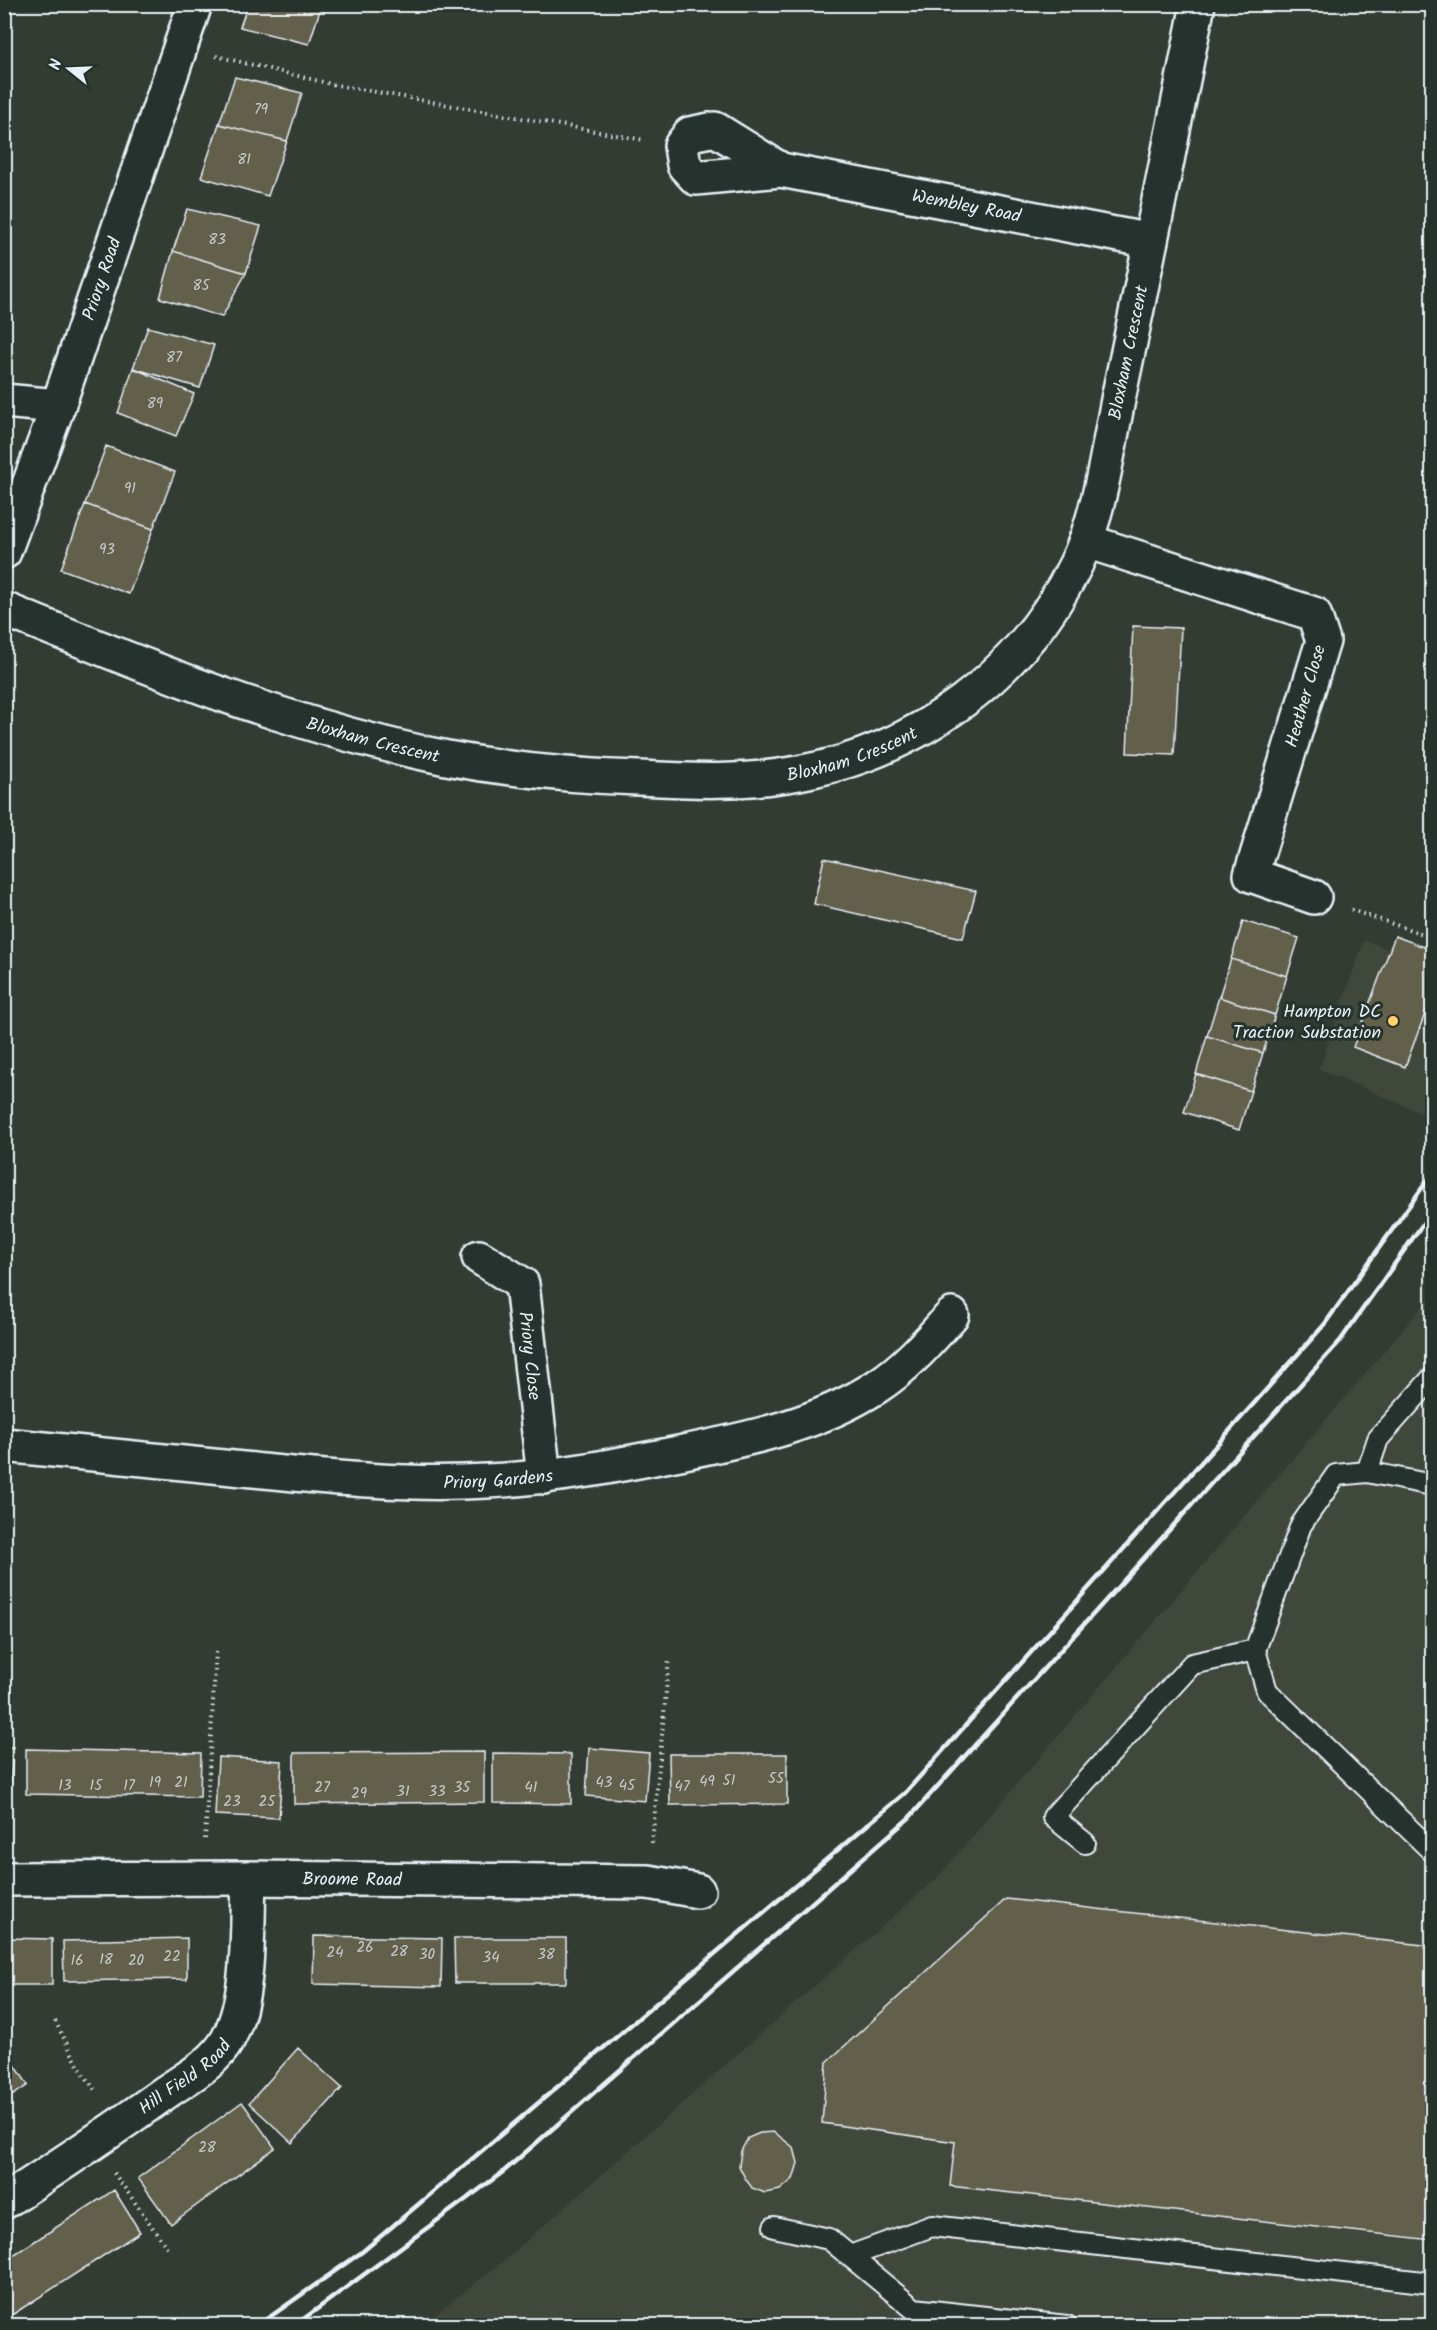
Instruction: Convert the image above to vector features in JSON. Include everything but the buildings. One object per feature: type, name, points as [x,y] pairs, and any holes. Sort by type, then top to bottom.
[{"type":"street","name":"Priory Road","points":[[4,552],[58,406],[195,4]]},
{"type":"street","name":"Bloxham Crescent","points":[[4,609],[194,684],[387,744],[446,757],[540,771],[618,777],[735,780],[795,774],[837,764],[905,739],[942,717],[980,688],[1035,628],[1058,596],[1086,541],[1151,241],[1198,4]]},
{"type":"street","name":"Wembley Road","points":[[681,146],[684,165],[696,178],[781,170],[1151,241]]},
{"type":"street","points":[[4,401],[58,406]]},
{"type":"street","name":"Heather Close","points":[[1086,541],[1314,614],[1323,641],[1251,875],[1314,897]]},
{"type":"street","name":"Priory Close","points":[[480,1257],[522,1284],[544,1477]]},
{"type":"street","name":"Priory Gardens","points":[[4,1446],[403,1482],[487,1481],[544,1477],[715,1446],[803,1422],[876,1387],[923,1347],[952,1315]]},
{"type":"street","name":"Broome Road","points":[[4,1879],[249,1878],[648,1882],[698,1891]]},
{"type":"street","name":"Hill Field Road","points":[[4,2202],[120,2125],[221,2051],[228,2039],[239,2007],[244,1971],[249,1878]]},
{"type":"lane","points":[[1367,1472],[1378,1439],[1432,1378]]},
{"type":"lane","points":[[1432,1485],[1367,1472],[1336,1475],[1301,1525],[1255,1650],[1267,1691],[1432,1851]]},
{"type":"lane","points":[[1085,1843],[1053,1817],[1192,1664],[1255,1650]]},
{"type":"lane","points":[[850,2256],[932,2226],[1432,2283]]},
{"type":"lane","points":[[774,2227],[829,2239],[850,2256],[913,2317],[1067,2325]]},
{"type":"path","points":[[181,47],[331,84],[681,146]]},
{"type":"path","points":[[1314,897],[1432,937]]},
{"type":"path","points":[[203,1879],[216,1652]]},
{"type":"path","points":[[648,1882],[669,1659]]},
{"type":"path","points":[[55,2021],[79,2067],[120,2125]]},
{"type":"path","points":[[92,2144],[168,2249]]},
{"type":"shaded area","points":[[1364,940],[1432,965],[1432,1111],[1428,1116],[1319,1069]]},
{"type":"shaded area","points":[[1431,1296],[1432,2325],[421,2326],[506,2259],[939,1876]]},
{"type":"railway","points":[[257,2326],[362,2252],[905,1793],[1324,1325],[1432,1174]]},
{"type":"railway","points":[[294,2326],[503,2172],[909,1818],[1340,1341],[1432,1211]]},
{"type":"place","name":"Hampton DC Traction Substation","points":[[1393,1021]]}]
